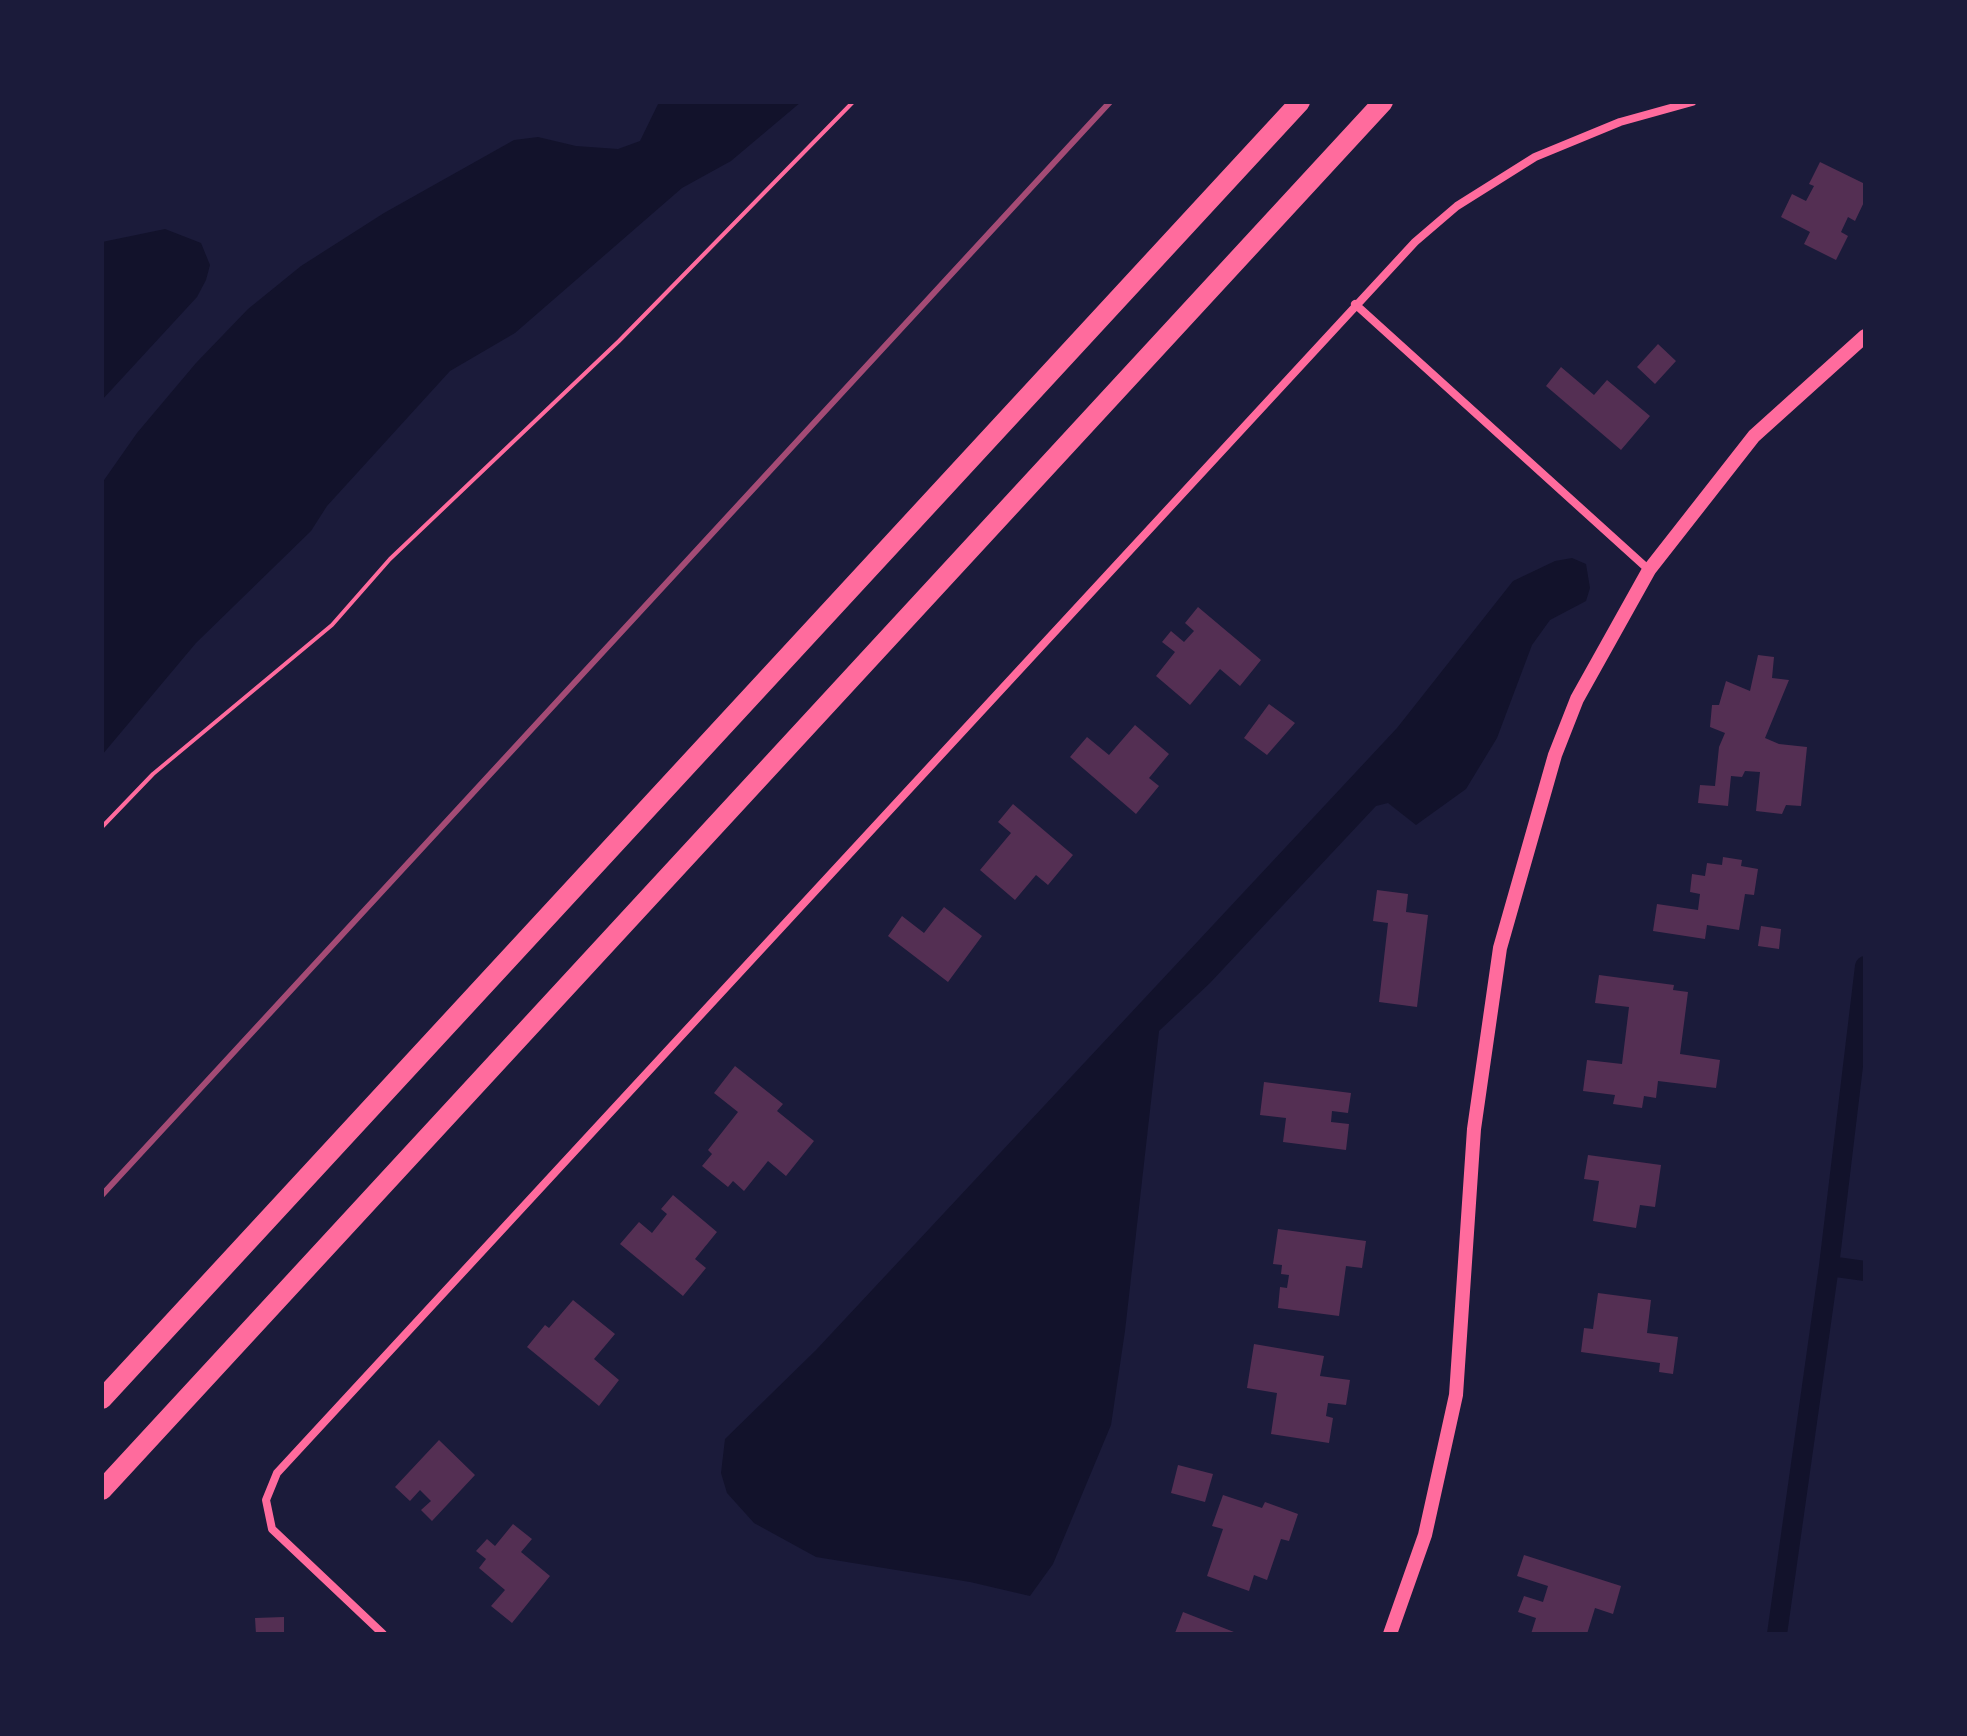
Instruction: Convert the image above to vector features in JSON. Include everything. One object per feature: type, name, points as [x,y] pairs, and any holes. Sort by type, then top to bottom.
[{"type":"highway","points":[[102,1399],[1300,102]]},
{"type":"highway","points":[[102,1490],[1383,102]]},
{"type":"street","points":[[383,1634],[272,1529],[266,1500],[277,1473],[1415,242],[1457,206],[1503,175],[1585,134],[1692,102]]},
{"type":"street","points":[[1355,304],[1649,570]]},
{"type":"street","points":[[1390,1634],[1425,1535],[1456,1395],[1474,1129],[1500,948],[1540,799],[1577,699],[1649,570],[1754,436],[1865,336]]},
{"type":"path","points":[[102,827],[153,774],[332,625],[390,559],[619,341],[853,102]]},
{"type":"shaded area","points":[[659,102],[801,102],[731,161],[682,188],[515,333],[450,371],[327,506],[311,531],[196,643],[102,755],[102,483],[137,433],[196,363],[248,309],[301,266],[384,213],[514,140],[538,137],[576,146],[618,149],[640,141]]},
{"type":"shaded area","points":[[165,229],[201,243],[210,265],[206,280],[197,297],[102,400],[102,242]]},
{"type":"shaded area","points":[[1572,558],[1586,564],[1590,588],[1586,601],[1550,620],[1532,645],[1497,738],[1466,789],[1416,825],[1388,803],[1376,806],[1210,983],[1159,1031],[1125,1331],[1111,1425],[1053,1564],[1030,1596],[970,1582],[816,1557],[754,1523],[727,1493],[721,1473],[725,1439],[816,1350],[1397,728],[1513,581],[1555,561]]},
{"type":"building","points":[[1820,162],[1865,184],[1865,200],[1855,221],[1848,217],[1841,232],[1848,236],[1836,260],[1804,244],[1810,232],[1781,217],[1792,194],[1806,201],[1814,186],[1809,184]]},
{"type":"building","points":[[1658,344],[1676,361],[1655,384],[1637,367]]},
{"type":"building","points":[[1561,367],[1594,395],[1607,380],[1650,416],[1621,450],[1546,386]]},
{"type":"building","points":[[1198,607],[1261,660],[1240,686],[1220,669],[1190,705],[1156,676],[1175,652],[1162,642],[1171,631],[1184,642],[1194,631],[1185,623]]},
{"type":"building","points":[[1758,655],[1774,657],[1772,678],[1789,680],[1765,738],[1779,744],[1807,747],[1801,806],[1786,805],[1782,814],[1756,811],[1760,772],[1745,771],[1742,777],[1731,776],[1728,806],[1698,803],[1700,785],[1715,786],[1719,747],[1725,733],[1710,727],[1712,705],[1719,705],[1726,681],[1750,691]]},
{"type":"building","points":[[1269,704],[1295,723],[1267,755],[1244,738]]},
{"type":"building","points":[[1135,725],[1169,754],[1149,778],[1159,786],[1136,814],[1070,757],[1087,737],[1109,755]]},
{"type":"building","points":[[1013,804],[1073,855],[1048,885],[1036,875],[1015,900],[980,870],[1011,833],[998,822]]},
{"type":"building","points":[[1723,857],[1742,860],[1741,866],[1758,869],[1754,895],[1745,894],[1739,930],[1707,925],[1705,939],[1653,931],[1657,904],[1698,910],[1700,894],[1690,892],[1692,874],[1705,876],[1707,863],[1722,865]]},
{"type":"building","points":[[1377,890],[1408,894],[1406,912],[1428,915],[1417,1007],[1379,1002],[1388,923],[1373,921]]},
{"type":"building","points":[[944,907],[982,936],[948,982],[888,936],[902,916],[924,933]]},
{"type":"building","points":[[1761,926],[1781,929],[1779,949],[1758,946]]},
{"type":"building","points":[[1599,975],[1674,985],[1673,990],[1688,992],[1680,1054],[1720,1060],[1716,1088],[1658,1081],[1656,1098],[1644,1096],[1642,1108],[1613,1104],[1615,1095],[1583,1091],[1587,1060],[1622,1064],[1629,1007],[1595,1003]]},
{"type":"building","points":[[735,1066],[783,1104],[777,1111],[814,1141],[786,1176],[768,1161],[744,1191],[733,1181],[728,1187],[702,1166],[712,1154],[708,1150],[738,1112],[714,1093]]},
{"type":"building","points":[[1264,1082],[1351,1093],[1348,1113],[1332,1111],[1331,1122],[1349,1124],[1346,1150],[1283,1142],[1286,1118],[1260,1115]]},
{"type":"building","points":[[1588,1155],[1661,1165],[1655,1207],[1640,1205],[1636,1228],[1593,1221],[1599,1181],[1584,1179]]},
{"type":"building","points":[[673,1195],[717,1232],[695,1259],[706,1268],[683,1296],[620,1244],[639,1222],[652,1233],[667,1214],[661,1209]]},
{"type":"building","points":[[1278,1229],[1366,1241],[1362,1268],[1346,1266],[1339,1316],[1278,1308],[1280,1287],[1287,1288],[1289,1275],[1281,1274],[1282,1265],[1273,1264]]},
{"type":"building","points":[[1598,1293],[1651,1300],[1647,1333],[1678,1337],[1673,1374],[1659,1372],[1660,1363],[1581,1352],[1584,1328],[1593,1329]]},
{"type":"building","points":[[573,1300],[615,1334],[594,1359],[619,1380],[599,1406],[527,1347],[545,1325],[549,1328]]},
{"type":"building","points":[[1254,1344],[1324,1356],[1320,1376],[1350,1380],[1346,1405],[1328,1403],[1326,1416],[1333,1418],[1329,1443],[1271,1434],[1277,1393],[1247,1388]]},
{"type":"building","points":[[439,1440],[475,1475],[432,1521],[421,1510],[431,1501],[420,1490],[410,1501],[395,1487]]},
{"type":"building","points":[[1178,1465],[1213,1474],[1205,1502],[1171,1493]]},
{"type":"building","points":[[1223,1495],[1262,1508],[1265,1502],[1298,1514],[1289,1541],[1281,1539],[1267,1580],[1254,1575],[1249,1591],[1207,1576],[1223,1529],[1212,1526]]},
{"type":"building","points":[[513,1524],[532,1539],[521,1552],[550,1576],[512,1623],[491,1606],[505,1590],[479,1568],[486,1559],[476,1551],[487,1539],[495,1546]]},
{"type":"building","points":[[1524,1555],[1621,1586],[1613,1614],[1595,1608],[1587,1634],[1531,1634],[1536,1618],[1518,1612],[1524,1596],[1543,1602],[1548,1586],[1517,1576]]},
{"type":"building","points":[[1183,1612],[1239,1634],[1175,1633]]},
{"type":"building","points":[[284,1617],[284,1634],[256,1634],[255,1618]]},
{"type":"waterway","points":[[1777,1634],[1829,1266],[1865,966]]},
{"type":"waterway","points":[[1829,1266],[1865,1271]]},
{"type":"railway","points":[[102,1195],[1110,102]]}]
